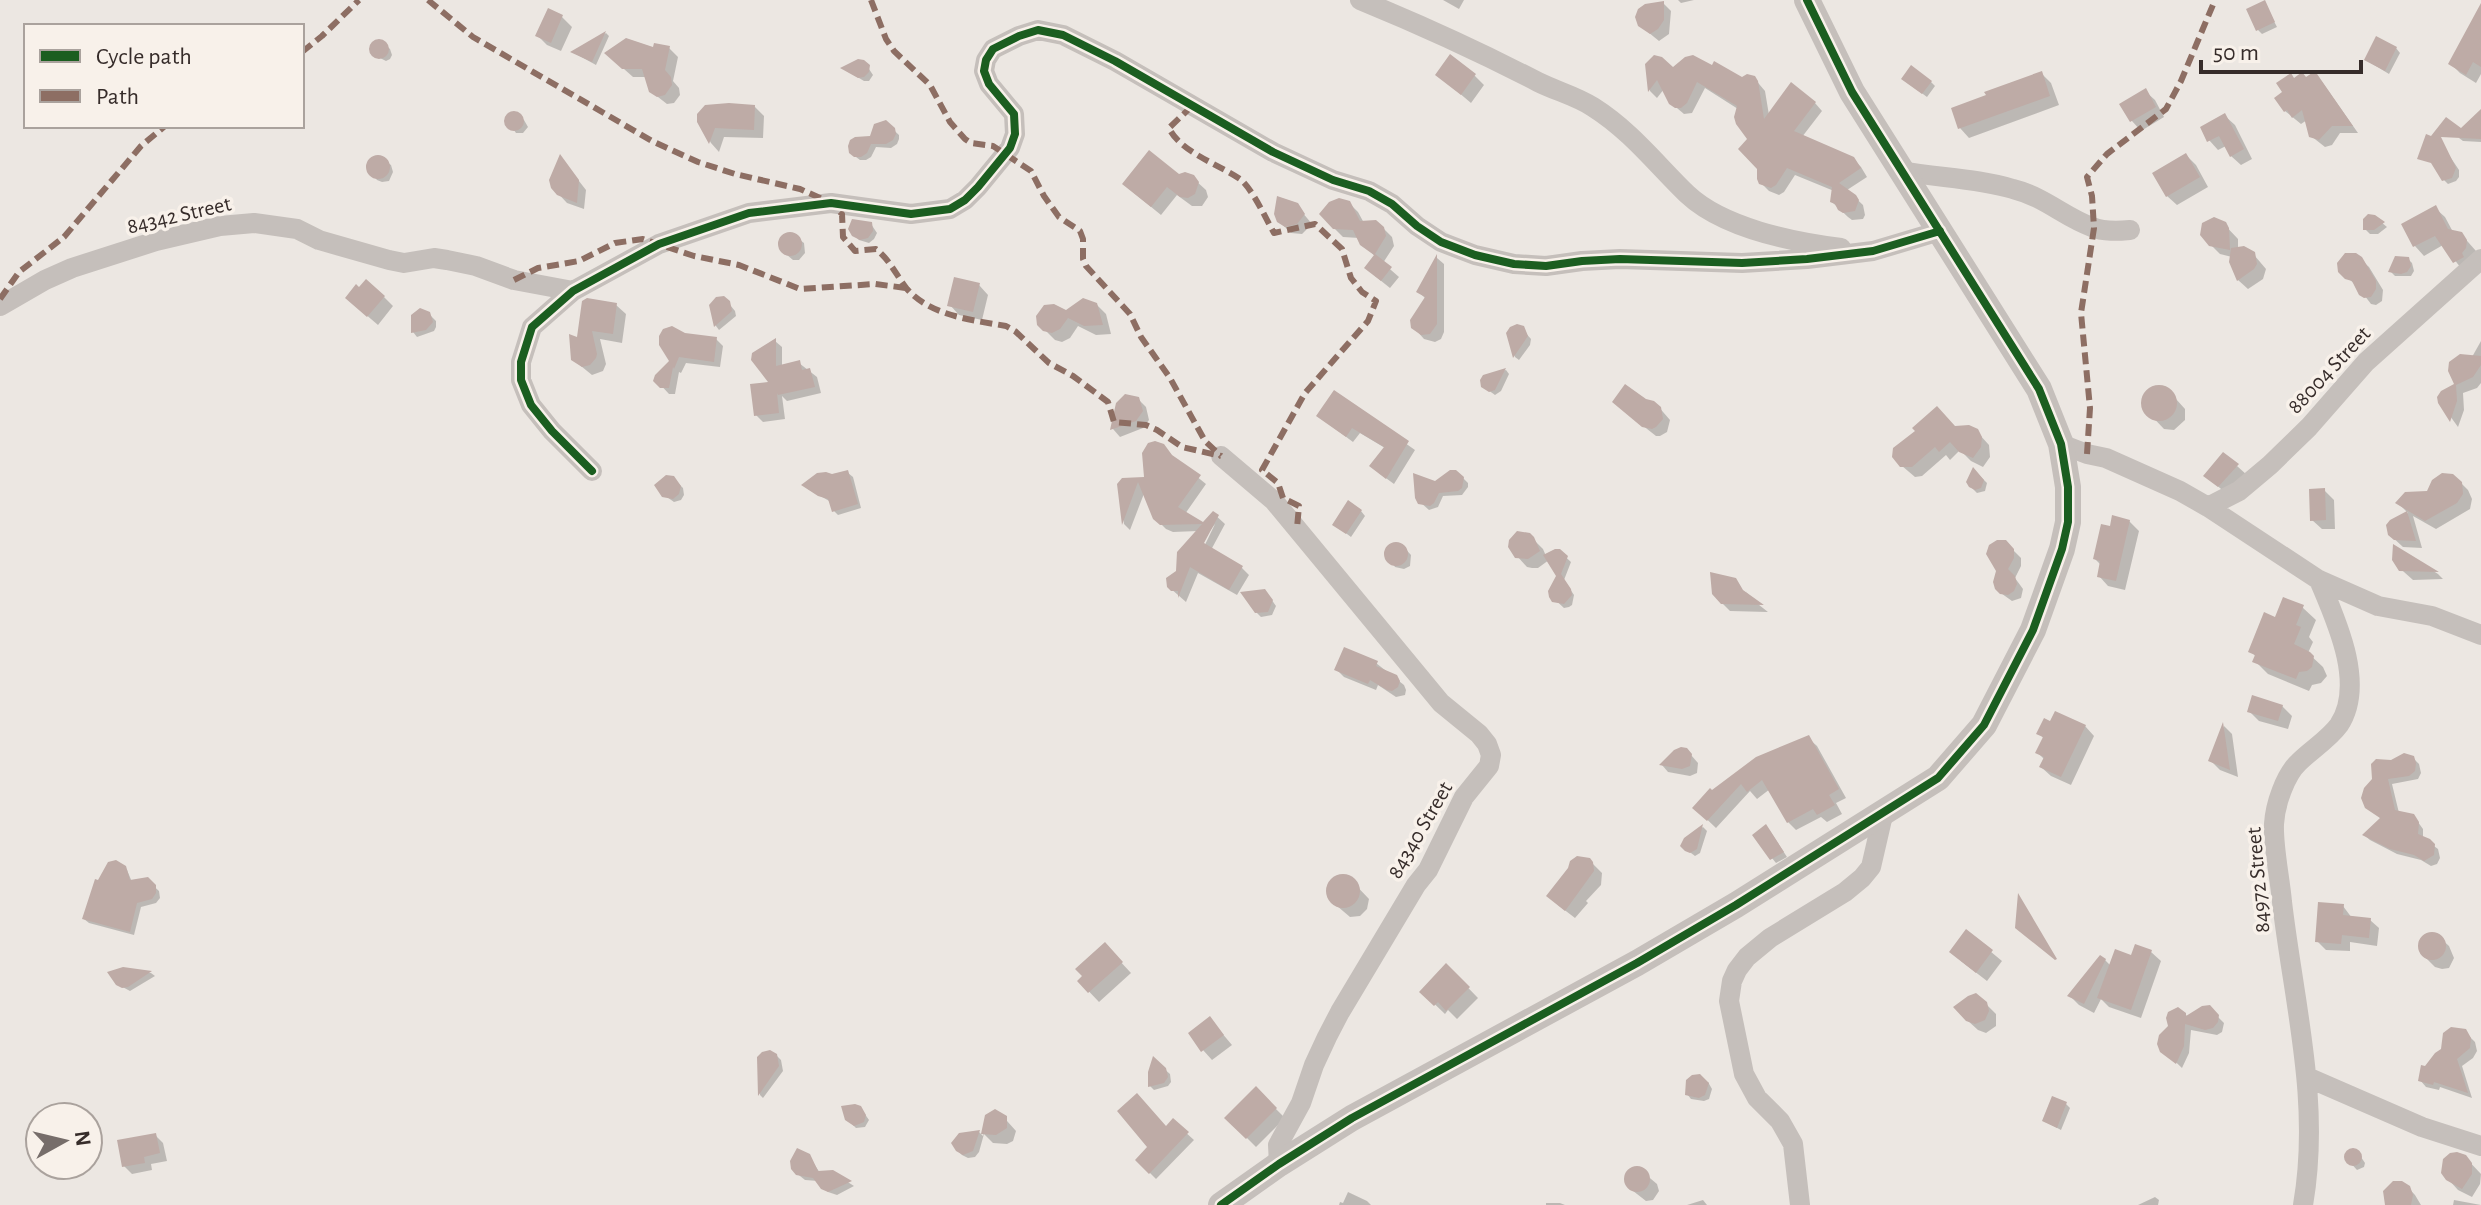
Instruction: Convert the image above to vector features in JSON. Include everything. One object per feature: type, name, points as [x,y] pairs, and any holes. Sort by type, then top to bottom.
[{"type":"street","points":[[1360,0],[1483,53],[1590,105],[1635,139],[1690,196],[1729,220],[1765,234],[1813,245],[1873,251]]},
{"type":"street","points":[[1221,1205],[1352,1118],[1724,913],[1938,778],[1984,725],[2033,630],[2062,549],[2068,522],[2068,487],[2061,444],[2039,389],[1852,92],[1807,0]]},
{"type":"street","points":[[592,471],[531,405],[521,380],[521,362],[532,327],[573,291],[659,244],[749,213],[831,203],[911,214],[950,209],[978,187],[1010,148],[1015,134],[1014,114],[989,84],[984,71],[986,60],[993,49],[1038,30],[1063,35],[1115,61],[1273,152],[1333,180],[1369,191],[1392,204],[1441,242],[1475,255],[1514,264],[1546,266],[1620,259],[1742,263],[1807,259],[1873,251],[1940,231]]},
{"type":"street","points":[[1901,171],[1976,179],[2047,201],[2094,228],[2130,230]]},
{"type":"street","name":"84342 Street","points":[[0,306],[72,268],[156,241],[220,226],[254,223],[297,229],[319,240],[389,260],[404,263],[434,258],[447,260],[476,266],[514,280],[573,291]]},
{"type":"street","name":"88004 Street","points":[[2208,507],[2239,491],[2270,465],[2309,427],[2366,362],[2481,259]]},
{"type":"street","points":[[2061,444],[2131,469],[2208,507],[2319,580],[2378,606],[2432,616],[2481,635]]},
{"type":"street","name":"84340 Street","points":[[1221,456],[1274,501],[1441,703],[1479,734],[1491,755],[1485,772],[1464,797],[1428,870],[1340,1012],[1314,1065],[1301,1103],[1278,1145],[1279,1164]]},
{"type":"street","name":"84972 Street","points":[[2303,1205],[2309,1139],[2307,1077],[2287,942],[2274,823],[2281,793],[2295,765],[2338,726],[2348,705],[2349,671],[2339,625],[2319,580]]},
{"type":"street","points":[[1800,1205],[1793,1144],[1780,1121],[1757,1098],[1744,1074],[1729,1001],[1732,981],[1747,957],[1759,947],[1862,878],[1871,867],[1883,815]]},
{"type":"street","points":[[2307,1077],[2422,1127],[2481,1146]]},
{"type":"building","points":[[2265,0],[2275,22],[2256,31],[2246,9]]},
{"type":"building","points":[[1664,1],[1664,20],[1658,29],[1650,34],[1638,26],[1635,17],[1638,9],[1645,4]]},
{"type":"building","points":[[2481,3],[2481,67],[2473,62],[2466,75],[2448,64]]},
{"type":"building","points":[[548,8],[563,15],[551,43],[535,36]]},
{"type":"building","points":[[606,31],[592,62],[570,52]]},
{"type":"building","points":[[2376,36],[2397,47],[2385,71],[2364,60]]},
{"type":"building","points":[[626,38],[653,47],[654,43],[670,46],[665,70],[671,77],[672,85],[665,95],[657,97],[649,92],[642,69],[622,69],[604,53]]},
{"type":"building","points":[[379,39],[386,42],[389,49],[386,56],[379,59],[372,56],[369,49],[372,42]]},
{"type":"building","points":[[1450,54],[1476,74],[1461,95],[1435,75]]},
{"type":"building","points":[[1654,55],[1662,57],[1673,67],[1685,57],[1693,55],[1712,65],[1714,61],[1742,77],[1747,74],[1755,76],[1764,119],[1791,82],[1816,102],[1794,131],[1854,157],[1861,168],[1839,183],[1859,200],[1855,211],[1843,213],[1838,210],[1830,202],[1832,187],[1787,168],[1771,188],[1759,184],[1757,169],[1738,149],[1747,139],[1736,124],[1737,106],[1697,82],[1687,103],[1681,108],[1669,104],[1657,80],[1648,92],[1645,64]]},
{"type":"building","points":[[858,59],[870,65],[864,77],[858,78],[840,68]]},
{"type":"building","points":[[1911,65],[1932,81],[1922,94],[1901,79]]},
{"type":"building","points":[[2042,71],[2050,96],[1958,129],[1951,108]]},
{"type":"building","points":[[2315,71],[2353,126],[2332,126],[2319,140],[2309,137],[2302,110],[2292,118],[2274,98],[2282,92],[2276,83],[2291,73],[2294,78],[2302,72],[2306,77]]},
{"type":"building","points":[[2146,88],[2156,107],[2130,122],[2119,104]]},
{"type":"building","points":[[705,105],[755,105],[754,130],[715,128],[709,144],[697,122],[697,114]]},
{"type":"building","points":[[2481,109],[2481,139],[2441,137],[2456,168],[2452,178],[2442,181],[2431,163],[2417,159],[2426,134],[2431,136],[2446,117],[2461,128]]},
{"type":"building","points":[[514,111],[521,114],[524,121],[521,128],[514,131],[507,128],[504,121],[507,114]]},
{"type":"building","points":[[2225,113],[2244,149],[2230,157],[2219,136],[2207,142],[2200,127]]},
{"type":"building","points":[[886,120],[895,128],[893,140],[886,144],[871,144],[861,157],[849,153],[850,140],[870,136],[874,124]]},
{"type":"building","points":[[1149,150],[1179,174],[1194,175],[1199,182],[1195,194],[1188,198],[1180,197],[1167,187],[1151,207],[1122,184]]},
{"type":"building","points":[[2186,153],[2200,177],[2166,197],[2152,173]]},
{"type":"building","points":[[560,154],[579,180],[577,203],[557,195],[551,188],[549,180]]},
{"type":"building","points":[[378,155],[387,158],[390,167],[387,176],[378,179],[369,176],[366,167],[369,158]]},
{"type":"building","points":[[1277,196],[1298,203],[1305,214],[1297,224],[1285,227],[1277,222],[1274,214]]},
{"type":"building","points":[[1339,198],[1350,201],[1360,221],[1376,220],[1384,227],[1386,236],[1375,254],[1392,267],[1381,281],[1364,268],[1374,255],[1360,245],[1353,230],[1333,229],[1319,214],[1329,202]]},
{"type":"building","points":[[2436,205],[2448,229],[2462,232],[2467,240],[2462,253],[2464,257],[2453,263],[2435,236],[2413,247],[2401,224]]},
{"type":"building","points":[[2368,214],[2385,222],[2374,230],[2363,230],[2363,219]]},
{"type":"building","points":[[2214,217],[2226,222],[2229,228],[2230,250],[2209,246],[2200,235],[2202,223]]},
{"type":"building","points":[[852,219],[872,222],[873,231],[868,238],[860,240],[852,236],[848,229]]},
{"type":"building","points":[[790,232],[799,235],[802,244],[799,253],[790,256],[781,253],[778,244],[781,235]]},
{"type":"building","points":[[2244,246],[2255,252],[2257,264],[2237,281],[2229,262],[2231,248]]},
{"type":"building","points":[[2345,253],[2356,253],[2362,257],[2376,281],[2371,297],[2359,295],[2352,281],[2338,272],[2337,263]]},
{"type":"building","points":[[1437,254],[1437,324],[1430,334],[1421,335],[1411,328],[1410,320],[1425,297],[1416,292]]},
{"type":"building","points":[[2395,256],[2409,257],[2411,266],[2407,272],[2388,272]]},
{"type":"building","points":[[954,277],[980,283],[973,312],[947,306]]},
{"type":"building","points":[[366,279],[385,296],[367,317],[345,298],[356,284],[359,287]]},
{"type":"building","points":[[724,296],[730,301],[732,311],[714,327],[709,305],[716,297]]},
{"type":"building","points":[[587,298],[617,303],[613,334],[592,331],[596,358],[590,365],[582,367],[571,360],[569,334],[577,337],[582,301]]},
{"type":"building","points":[[1083,298],[1097,303],[1103,325],[1084,326],[1068,318],[1060,329],[1052,333],[1043,331],[1037,325],[1036,316],[1044,305],[1054,304],[1066,310]]},
{"type":"building","points":[[420,308],[430,312],[433,322],[426,330],[411,333],[411,315]]},
{"type":"building","points":[[1517,324],[1524,326],[1528,336],[1513,358],[1506,333]]},
{"type":"building","points":[[672,326],[685,333],[717,337],[714,362],[679,357],[673,367],[669,388],[660,388],[653,381],[655,375],[669,361],[659,345],[659,336],[663,329]]},
{"type":"building","points":[[776,338],[776,366],[800,360],[802,370],[810,368],[815,387],[777,393],[779,413],[754,416],[750,384],[768,382],[751,360],[752,353]]},
{"type":"building","points":[[2460,354],[2481,356],[2481,365],[2473,377],[2456,385],[2457,401],[2450,422],[2437,397],[2454,384],[2448,371],[2449,362]]},
{"type":"building","points":[[1506,368],[1495,390],[1489,392],[1481,387],[1483,375]]},
{"type":"building","points":[[1625,384],[1661,407],[1663,419],[1656,427],[1642,427],[1612,402]]},
{"type":"building","points":[[2159,385],[2172,390],[2177,403],[2172,416],[2159,421],[2146,416],[2141,403],[2146,390]]},
{"type":"building","points":[[1334,390],[1409,441],[1386,479],[1369,466],[1384,447],[1352,428],[1346,437],[1316,416]]},
{"type":"building","points":[[1125,394],[1139,397],[1143,411],[1136,421],[1110,430],[1116,403]]},
{"type":"building","points":[[1937,406],[1955,426],[1969,425],[1978,429],[1982,437],[1981,447],[1973,458],[1959,452],[1950,442],[1939,452],[1935,447],[1912,467],[1900,467],[1892,457],[1893,448],[1915,431],[1912,428]]},
{"type":"building","points":[[1155,441],[1164,444],[1172,455],[1201,475],[1178,507],[1203,522],[1213,511],[1219,515],[1204,543],[1243,566],[1229,590],[1190,567],[1178,598],[1178,591],[1167,587],[1166,578],[1176,571],[1177,552],[1202,524],[1160,525],[1153,519],[1138,482],[1122,525],[1117,484],[1122,478],[1144,477],[1142,453],[1148,443]]},
{"type":"building","points":[[2223,452],[2239,464],[2218,487],[2203,476]]},
{"type":"building","points":[[1973,467],[1984,480],[1981,488],[1975,490],[1966,482]]},
{"type":"building","points":[[848,470],[858,504],[832,512],[828,499],[801,485],[817,473],[832,474]]},
{"type":"building","points":[[1450,470],[1456,470],[1464,477],[1462,488],[1439,493],[1430,506],[1418,504],[1413,473],[1435,481]]},
{"type":"building","points":[[2442,473],[2453,474],[2462,482],[2463,494],[2457,503],[2425,521],[2395,503],[2405,492],[2427,491],[2432,480]]},
{"type":"building","points":[[666,475],[674,476],[681,486],[679,494],[673,499],[662,497],[654,485]]},
{"type":"building","points":[[2325,488],[2326,520],[2310,521],[2309,489]]},
{"type":"building","points":[[1348,500],[1362,510],[1346,534],[1332,525]]},
{"type":"building","points":[[2407,511],[2416,541],[2394,540],[2388,535],[2386,525]]},
{"type":"building","points":[[2112,515],[2130,520],[2116,581],[2097,577],[2100,561],[2093,559],[2101,524],[2110,526]]},
{"type":"building","points":[[1517,531],[1530,533],[1540,551],[1528,559],[1515,558],[1508,547],[1509,540]]},
{"type":"building","points":[[1997,540],[2006,540],[2014,549],[2014,558],[2008,569],[2015,576],[2017,584],[2008,595],[2000,594],[1995,589],[1996,571],[1986,554],[1989,545]]},
{"type":"building","points":[[1391,542],[1401,542],[1408,549],[1408,559],[1401,566],[1391,566],[1384,559],[1384,549]]},
{"type":"building","points":[[2393,544],[2439,572],[2399,571],[2392,560]]},
{"type":"building","points":[[1555,549],[1568,556],[1561,574],[1572,595],[1564,604],[1552,602],[1548,591],[1556,576],[1543,555]]},
{"type":"building","points":[[1710,572],[1736,578],[1743,590],[1764,605],[1721,604],[1712,594]]},
{"type":"building","points":[[1265,589],[1273,600],[1268,612],[1255,613],[1240,592]]},
{"type":"building","points":[[2283,597],[2304,605],[2296,625],[2301,627],[2294,644],[2314,656],[2312,667],[2299,672],[2296,679],[2252,662],[2255,655],[2248,652],[2264,612],[2275,617]]},
{"type":"building","points":[[1344,647],[1378,661],[1376,666],[1397,675],[1400,681],[1398,687],[1387,690],[1370,680],[1368,684],[1334,670]]},
{"type":"building","points":[[2252,695],[2283,705],[2278,721],[2247,712]]},
{"type":"building","points":[[2055,711],[2086,725],[2061,777],[2039,767],[2044,757],[2035,753],[2043,737],[2036,734],[2044,718],[2050,721]]},
{"type":"building","points":[[2223,722],[2230,770],[2208,761]]},
{"type":"building","points":[[1809,735],[1839,789],[1829,795],[1835,805],[1817,815],[1813,809],[1787,823],[1762,780],[1747,792],[1741,784],[1707,821],[1692,808],[1710,788],[1712,790],[1756,757]]},
{"type":"building","points":[[1681,747],[1692,754],[1690,766],[1682,769],[1659,765],[1674,750]]},
{"type":"building","points":[[2404,753],[2414,756],[2415,771],[2409,776],[2388,779],[2395,810],[2414,814],[2419,822],[2418,834],[2435,844],[2434,855],[2424,861],[2362,835],[2380,818],[2365,808],[2361,798],[2364,788],[2372,779],[2371,764],[2376,759],[2391,760]]},
{"type":"building","points":[[1703,824],[1697,849],[1690,853],[1685,851],[1680,846],[1684,838]]},
{"type":"building","points":[[1766,824],[1784,852],[1770,860],[1752,835]]},
{"type":"building","points":[[1577,856],[1590,858],[1594,871],[1565,911],[1546,896],[1570,861]]},
{"type":"building","points":[[116,860],[126,866],[130,880],[148,877],[156,885],[152,899],[137,903],[130,932],[82,919],[95,879],[98,880],[108,862]]},
{"type":"building","points":[[1343,874],[1355,879],[1360,891],[1355,903],[1343,908],[1331,903],[1326,891],[1331,879]]},
{"type":"building","points":[[2018,893],[2057,959],[2015,928]]},
{"type":"building","points":[[2318,902],[2344,904],[2343,915],[2371,918],[2369,938],[2342,935],[2341,944],[2315,942]]},
{"type":"building","points":[[1966,929],[1993,950],[1976,973],[1949,952]]},
{"type":"building","points":[[2432,932],[2442,936],[2446,946],[2442,956],[2432,960],[2422,956],[2418,946],[2422,936]]},
{"type":"building","points":[[1105,942],[1123,962],[1088,993],[1077,981],[1082,976],[1075,969]]},
{"type":"building","points":[[2135,944],[2152,950],[2131,1010],[2097,998],[2115,949],[2131,955]]},
{"type":"building","points":[[2100,955],[2106,959],[2084,1004],[2067,996]]},
{"type":"building","points":[[1446,963],[1470,987],[1446,1011],[1438,1002],[1434,1006],[1419,992]]},
{"type":"building","points":[[123,967],[152,971],[122,988],[107,972]]},
{"type":"building","points":[[1976,993],[1987,1002],[1989,1011],[1985,1020],[1975,1024],[1966,1021],[1953,1007]]},
{"type":"building","points":[[2210,1005],[2219,1015],[2218,1022],[2213,1028],[2205,1030],[2185,1024],[2184,1046],[2176,1064],[2160,1052],[2157,1044],[2159,1035],[2168,1026],[2168,1012],[2178,1007],[2186,1016],[2202,1006]]},
{"type":"building","points":[[1210,1016],[1224,1035],[1201,1052],[1188,1033]]},
{"type":"building","points":[[2451,1027],[2466,1029],[2471,1038],[2470,1048],[2457,1059],[2468,1093],[2434,1082],[2433,1085],[2418,1081],[2421,1065],[2425,1066],[2441,1049],[2443,1033]]},
{"type":"building","points":[[770,1050],[777,1054],[779,1066],[758,1096],[757,1057]]},
{"type":"building","points":[[1153,1056],[1166,1068],[1168,1077],[1164,1083],[1148,1087],[1148,1072]]},
{"type":"building","points":[[1700,1074],[1709,1083],[1705,1095],[1699,1098],[1685,1095],[1686,1080]]},
{"type":"building","points":[[1256,1086],[1277,1108],[1246,1139],[1224,1118]]},
{"type":"building","points":[[1137,1093],[1166,1126],[1173,1118],[1189,1132],[1149,1174],[1135,1160],[1147,1147],[1117,1111]]},
{"type":"building","points":[[2052,1096],[2067,1102],[2057,1128],[2042,1121]]},
{"type":"building","points":[[841,1106],[861,1106],[866,1115],[864,1122],[854,1126],[845,1120]]},
{"type":"building","points":[[995,1109],[1007,1116],[1007,1128],[996,1135],[981,1134],[985,1115]]},
{"type":"building","points":[[980,1130],[973,1151],[963,1155],[956,1151],[951,1143],[959,1133]]},
{"type":"building","points":[[156,1133],[160,1153],[144,1157],[145,1163],[122,1167],[117,1140]]},
{"type":"building","points":[[797,1148],[810,1154],[818,1171],[833,1170],[852,1181],[828,1192],[821,1189],[813,1178],[796,1175],[790,1161]]},
{"type":"building","points":[[2353,1148],[2362,1157],[2353,1166],[2344,1157]]},
{"type":"building","points":[[2457,1152],[2466,1155],[2472,1163],[2472,1174],[2462,1189],[2446,1180],[2441,1173],[2443,1159]]},
{"type":"building","points":[[1637,1166],[1646,1170],[1650,1179],[1646,1188],[1637,1192],[1628,1188],[1624,1179],[1628,1170]]},
{"type":"building","points":[[2393,1181],[2402,1181],[2410,1186],[2413,1195],[2411,1205],[2385,1205],[2383,1191]]},
{"type":"marked path","points":[[304,50],[359,0]]},
{"type":"marked path","points":[[428,0],[473,37],[652,141],[698,162],[800,189],[831,203],[842,214],[843,237],[855,251],[876,249],[917,298],[940,311],[1006,326],[1015,331],[1049,363],[1108,402],[1114,422],[1146,425],[1182,447],[1221,456]]},
{"type":"marked path","points":[[871,0],[894,51],[930,85],[950,122],[965,139],[971,143],[993,146],[1031,171],[1059,217],[1080,231],[1086,266],[1130,314],[1205,441],[1221,456]]},
{"type":"marked path","points":[[2087,454],[2090,408],[2081,313],[2094,228],[2087,177],[2107,154],[2166,109],[2215,0]]},
{"type":"marked path","points":[[1192,106],[1169,128],[1174,137],[1191,151],[1245,183],[1274,233],[1315,224],[1342,249],[1351,278],[1362,292],[1376,301],[1368,321],[1305,393],[1262,470],[1278,483],[1283,498],[1299,506],[1297,528]]},
{"type":"marked path","points":[[0,299],[19,272],[64,237],[141,146],[163,128]]},
{"type":"marked path","points":[[514,280],[538,268],[579,261],[615,243],[643,239],[694,256],[739,265],[800,289],[875,284],[906,288]]},
{"type":"cycle path","points":[[1221,1205],[1352,1118],[1637,963],[1736,905],[1938,778],[1984,725],[2033,630],[2062,549],[2068,522],[2068,487],[2061,444],[2039,389],[1852,92],[1807,0]]},
{"type":"cycle path","points":[[592,471],[531,405],[521,380],[521,362],[532,327],[573,291],[659,244],[749,213],[831,203],[911,214],[950,209],[978,187],[1010,148],[1015,134],[1014,114],[989,84],[984,71],[986,60],[993,49],[1038,30],[1063,35],[1115,61],[1273,152],[1333,180],[1369,191],[1392,204],[1441,242],[1475,255],[1514,264],[1546,266],[1620,259],[1742,263],[1807,259],[1873,251],[1940,231]]}]
